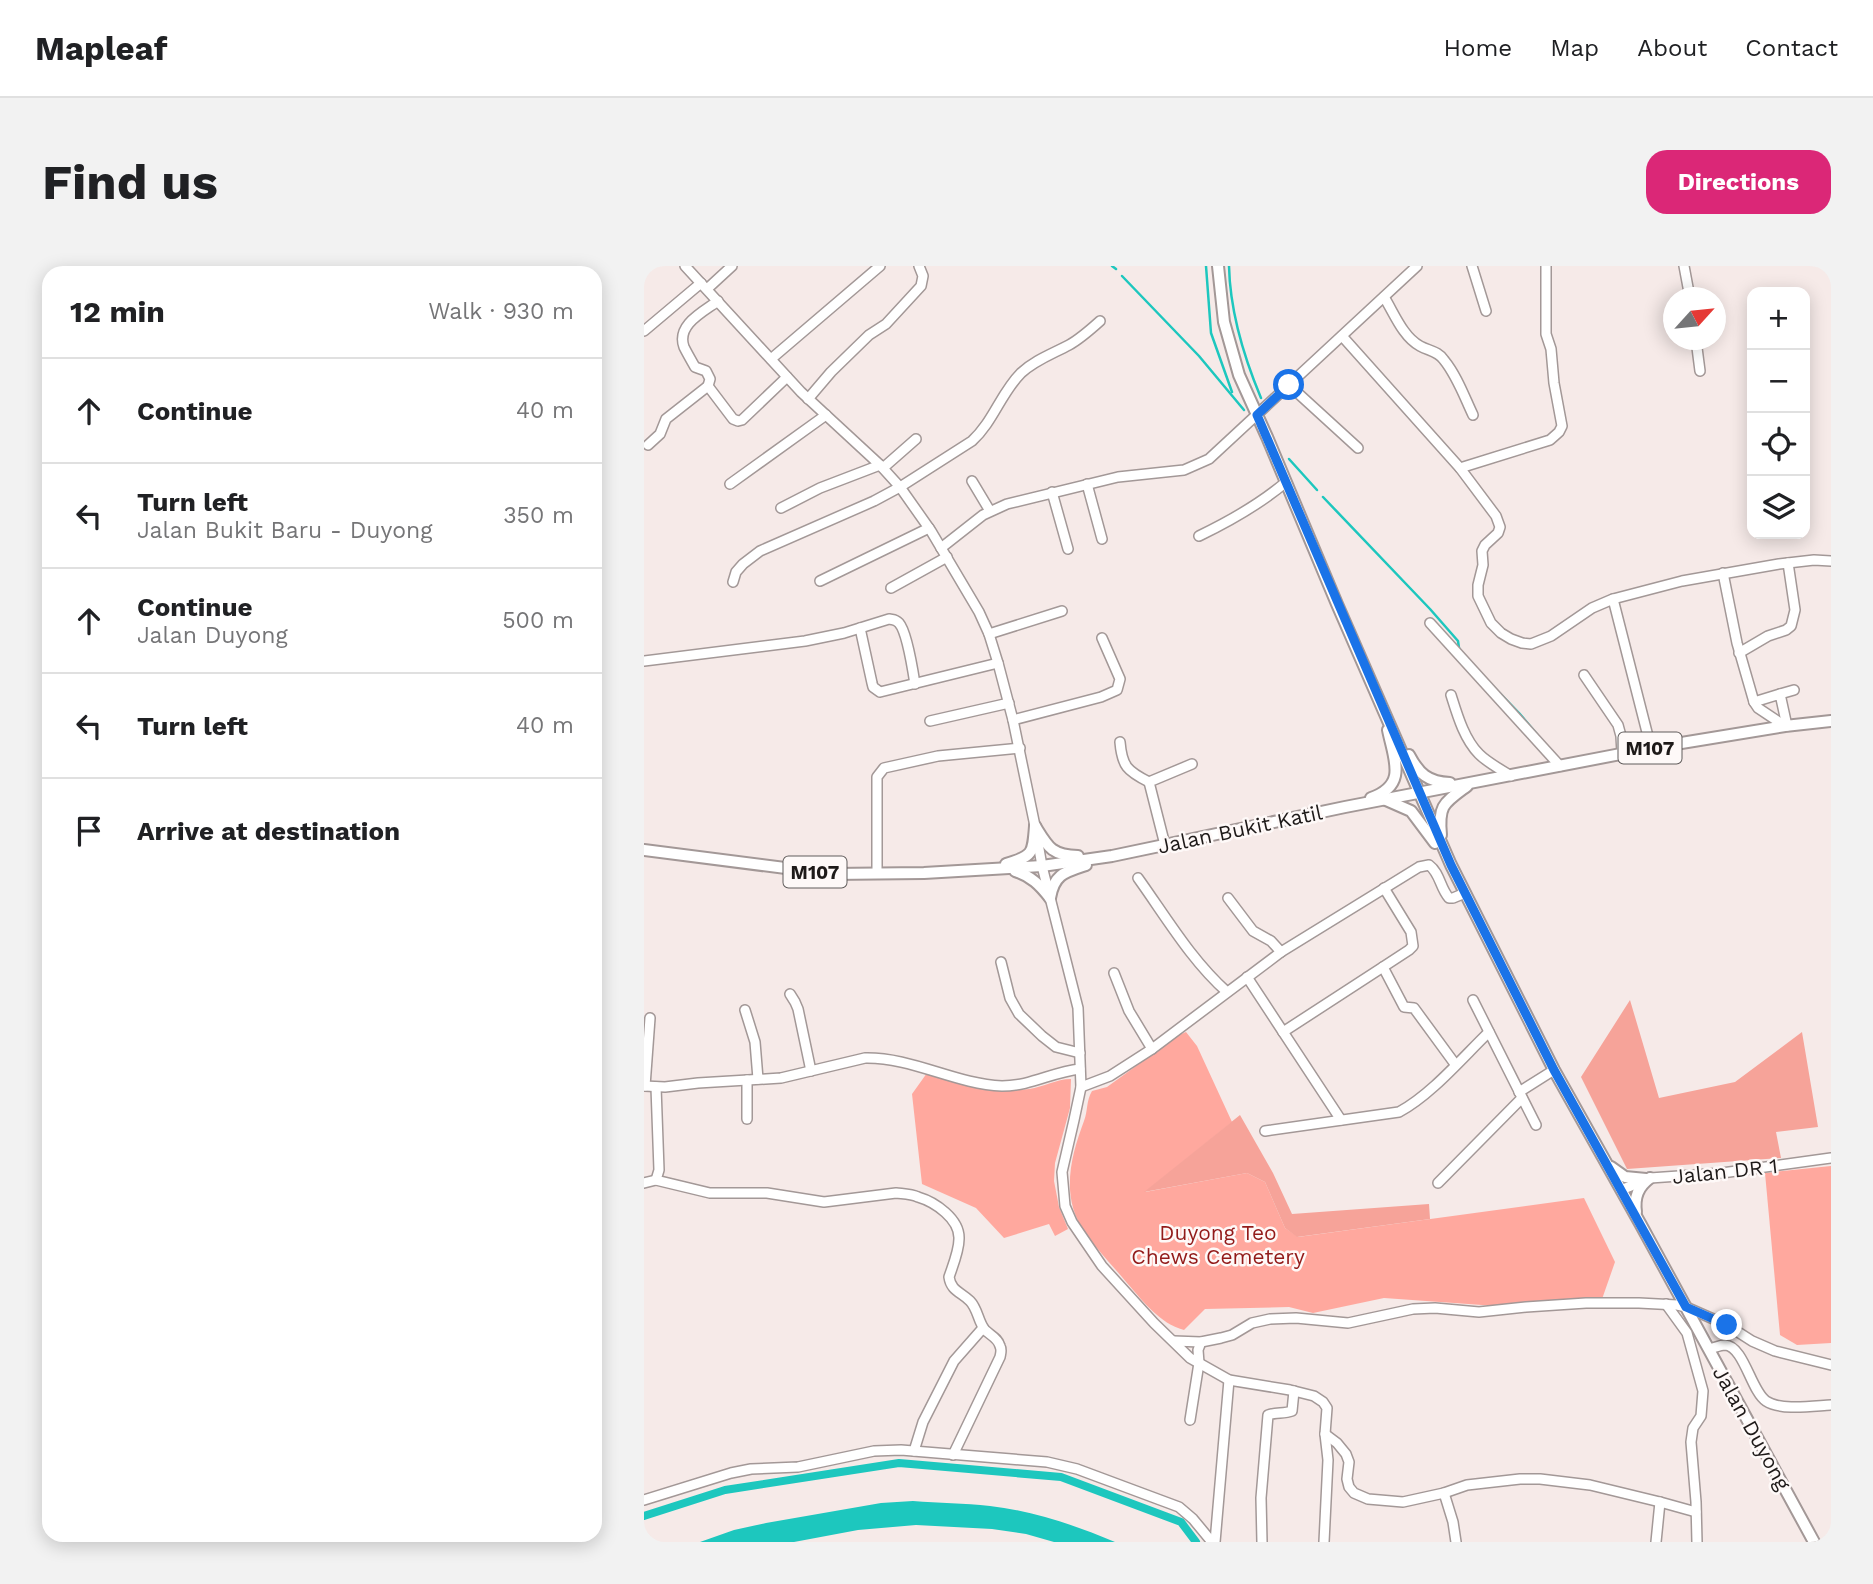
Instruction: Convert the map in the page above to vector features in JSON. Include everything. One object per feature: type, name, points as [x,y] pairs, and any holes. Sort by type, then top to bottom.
[{"type":"main road","points":[[1218,266],[1224,322],[1239,375],[1381,703],[1421,774],[1440,782],[1470,784]]},
{"type":"main road","points":[[1345,807],[1382,794],[1396,777],[1381,703]]},
{"type":"main road","name":"Jalan Duyong","points":[[1381,703],[1451,865],[1554,1070],[1814,1542]]},
{"type":"main road","name":"Jalan Bukit Katil","points":[[644,850],[832,874],[1042,866],[1111,856],[1419,792],[1651,748],[1831,721]]},
{"type":"main road","points":[[1442,845],[1439,817],[1443,807],[1470,784]]},
{"type":"main road","points":[[1385,799],[1412,811],[1451,865]]},
{"type":"main road","points":[[1035,826],[1047,845],[1063,855],[1111,856]]},
{"type":"main road","points":[[986,870],[1024,859],[1031,853],[1035,826]]},
{"type":"main road","points":[[1051,898],[1052,886],[1065,872],[1111,856]]},
{"type":"main road","points":[[1005,869],[1025,874],[1038,883],[1051,898]]},
{"type":"main road","points":[[1606,1163],[1625,1177],[1648,1179]]},
{"type":"main road","points":[[1641,1225],[1636,1213],[1636,1195],[1648,1179]]},
{"type":"street","points":[[685,266],[808,399],[900,487],[929,528],[974,604],[989,634],[1009,703],[1042,866],[1078,1008],[1081,1087],[1062,1172],[1065,1206],[1076,1229],[1102,1266],[1190,1358],[1229,1380],[1314,1396],[1327,1408],[1325,1434],[1328,1460],[1324,1542]]},
{"type":"street","points":[[644,331],[732,266]]},
{"type":"street","points":[[771,359],[880,266]]},
{"type":"street","points":[[808,399],[831,372],[869,335],[886,324],[921,286],[923,276],[919,266]]},
{"type":"street","points":[[941,548],[971,523],[1007,504],[1118,477],[1184,470],[1209,459],[1417,266]]},
{"type":"street","points":[[1472,266],[1486,311]]},
{"type":"street","points":[[1460,468],[1550,440],[1562,426],[1546,334],[1546,266]]},
{"type":"street","points":[[1684,266],[1688,287]]},
{"type":"street","points":[[1384,297],[1407,334],[1419,346],[1434,351],[1443,358],[1459,384],[1472,415]]},
{"type":"street","points":[[648,445],[660,434],[666,419],[708,387],[710,379],[706,371],[695,367],[684,345],[684,329],[718,301]]},
{"type":"street","points":[[733,582],[736,572],[760,551],[900,487],[972,441],[981,433],[1019,376],[1039,360],[1081,337],[1100,321]]},
{"type":"street","points":[[1342,336],[1460,468],[1499,521],[1498,533],[1482,551],[1483,565],[1478,596],[1492,623],[1501,633],[1522,643],[1531,644],[1551,636],[1592,608],[1682,581],[1788,563],[1831,561]]},
{"type":"street","points":[[1697,350],[1700,371]]},
{"type":"street","points":[[708,387],[733,419],[738,421],[787,377]]},
{"type":"street","points":[[1289,385],[1358,448]]},
{"type":"street","points":[[730,484],[826,415]]},
{"type":"street","points":[[781,508],[820,488],[881,466],[916,439]]},
{"type":"street","points":[[972,481],[990,512]]},
{"type":"street","points":[[1199,536],[1236,518],[1265,500],[1286,482]]},
{"type":"street","points":[[1087,484],[1102,539]]},
{"type":"street","points":[[1052,492],[1068,549]]},
{"type":"street","points":[[820,581],[929,528]]},
{"type":"street","points":[[891,588],[947,557]]},
{"type":"street","points":[[1739,653],[1791,626],[1795,610],[1788,563]]},
{"type":"street","points":[[1723,573],[1739,653],[1754,702],[1758,708],[1786,726]]},
{"type":"street","points":[[1613,600],[1651,748]]},
{"type":"street","points":[[989,634],[1062,611]]},
{"type":"street","points":[[644,661],[825,638],[889,619],[898,621],[904,634],[915,684]]},
{"type":"street","points":[[1430,623],[1560,766]]},
{"type":"street","points":[[860,628],[872,683],[876,690],[884,692],[998,663]]},
{"type":"street","points":[[1013,720],[1101,697],[1117,690],[1120,679],[1102,638]]},
{"type":"street","points":[[1584,675],[1618,725],[1622,754]]},
{"type":"street","points":[[1754,702],[1794,690]]},
{"type":"street","points":[[1780,694],[1786,726]]},
{"type":"street","points":[[1451,695],[1457,716],[1473,747],[1489,762],[1511,776]]},
{"type":"street","points":[[930,721],[1009,703]]},
{"type":"street","points":[[1120,742],[1125,767],[1149,782],[1165,845]]},
{"type":"street","points":[[877,873],[879,772],[889,766],[937,756],[1020,748]]},
{"type":"street","points":[[1149,782],[1192,764]]},
{"type":"street","points":[[1081,1087],[1110,1076],[1153,1049],[1281,952],[1419,867],[1429,865],[1434,869],[1449,898],[1465,893]]},
{"type":"street","points":[[1138,878],[1182,941],[1227,992]]},
{"type":"street","points":[[1283,1032],[1413,946],[1411,932],[1384,888]]},
{"type":"street","points":[[1228,898],[1253,931],[1271,941],[1281,952]]},
{"type":"street","points":[[1001,962],[1010,998],[1019,1014],[1056,1047],[1080,1053]]},
{"type":"street","points":[[1383,967],[1404,1007],[1414,1008],[1455,1064]]},
{"type":"street","points":[[1114,973],[1129,1012],[1153,1049]]},
{"type":"street","points":[[1247,977],[1341,1120]]},
{"type":"street","points":[[790,994],[798,1009],[811,1071]]},
{"type":"street","points":[[1473,1000],[1536,1125]]},
{"type":"street","points":[[745,1010],[755,1042],[758,1079]]},
{"type":"street","points":[[650,1018],[645,1086],[781,1078],[853,1060],[880,1058],[972,1082],[1002,1086],[1028,1084],[1060,1072],[1080,1069]]},
{"type":"street","points":[[1265,1131],[1399,1112],[1433,1087],[1489,1032]]},
{"type":"street","points":[[1438,1183],[1521,1095],[1554,1070]]},
{"type":"street","points":[[747,1080],[747,1119]]},
{"type":"street","points":[[656,1087],[659,1170],[656,1180]]},
{"type":"street","name":"Jalan DR 1","points":[[1621,1190],[1648,1179],[1721,1173],[1831,1158]]},
{"type":"street","points":[[644,1183],[656,1180],[711,1193],[767,1193],[824,1202],[896,1193],[920,1197],[945,1212],[953,1220],[959,1238],[949,1277],[950,1283],[954,1290],[973,1305],[983,1328],[1000,1345],[1000,1357],[953,1455]]},
{"type":"street","points":[[1174,1341],[1201,1342],[1232,1335],[1252,1323],[1270,1319],[1296,1318],[1348,1323],[1413,1309],[1479,1312],[1586,1303],[1666,1304],[1686,1307],[1775,1351],[1831,1365]]},
{"type":"street","points":[[1666,1304],[1687,1333],[1703,1391],[1701,1416],[1692,1428],[1691,1442],[1697,1542]]},
{"type":"street","points":[[914,1451],[923,1422],[954,1361],[983,1328]]},
{"type":"street","points":[[1190,1420],[1201,1342]]},
{"type":"street","points":[[1709,1349],[1724,1345],[1732,1347],[1758,1392],[1768,1402],[1785,1407],[1831,1405]]},
{"type":"street","points":[[1213,1542],[1229,1380]]},
{"type":"street","points":[[1262,1542],[1261,1498],[1268,1415],[1293,1411],[1294,1391]]},
{"type":"street","points":[[1325,1434],[1346,1454],[1349,1462],[1349,1487],[1360,1497],[1368,1499],[1403,1502],[1467,1485],[1540,1479],[1590,1485],[1696,1512]]},
{"type":"street","points":[[644,1500],[751,1469],[798,1467],[874,1451],[914,1451],[1048,1462],[1077,1469],[1179,1507],[1213,1542]]},
{"type":"street","points":[[1444,1493],[1456,1542]]},
{"type":"street","points":[[1656,1542],[1660,1502]]},
{"type":"green space","name":"Duyong Teo Chews Cemetery","points":[[1186,1032],[1197,1046],[1232,1122],[1145,1192],[1247,1173],[1265,1182],[1285,1228],[1298,1237],[1584,1198],[1615,1262],[1601,1302],[1496,1306],[1384,1298],[1313,1313],[1289,1307],[1205,1309],[1184,1330],[1159,1317],[1086,1234],[1073,1207],[1070,1178],[1075,1149],[1092,1091],[1107,1087]]},
{"type":"green space","points":[[927,1073],[965,1084],[1003,1090],[1029,1089],[1071,1079],[1070,1108],[1055,1163],[1054,1181],[1059,1207],[1068,1229],[1055,1236],[1049,1224],[1004,1238],[976,1208],[922,1184],[912,1094]]},
{"type":"green space","points":[[1831,1166],[1831,1343],[1797,1345],[1780,1335],[1765,1173]]},
{"type":"shaded area","points":[[1630,1000],[1659,1098],[1735,1082],[1802,1032],[1818,1127],[1776,1132],[1781,1158],[1627,1169],[1581,1077]]},
{"type":"shaded area","points":[[1240,1115],[1273,1173],[1292,1214],[1429,1204],[1430,1219],[1297,1237],[1285,1228],[1265,1182],[1247,1173],[1144,1192]]},
{"type":"water","points":[[913,1501],[980,1505],[1022,1511],[1069,1524],[1115,1542],[1054,1542],[992,1529],[916,1525],[858,1530],[794,1542],[700,1542],[734,1530],[766,1523],[881,1503]]},
{"type":"waterway","points":[[1112,266],[1116,269]]},
{"type":"waterway","points":[[1206,266],[1211,333],[1232,392]]},
{"type":"waterway","points":[[1229,266],[1239,333],[1261,398]]},
{"type":"waterway","points":[[1122,276],[1199,356],[1244,410]]},
{"type":"waterway","points":[[1289,459],[1317,490]]},
{"type":"waterway","points":[[1323,497],[1430,609],[1458,641],[1459,648]]},
{"type":"waterway","points":[[1489,682],[1541,739]]},
{"type":"waterway","points":[[644,1516],[725,1490],[899,1463],[1061,1477],[1181,1522],[1196,1542]]},
{"type":"route","points":[[1289,385],[1257,415],[1451,865],[1554,1070],[1686,1307],[1727,1325]]}]
